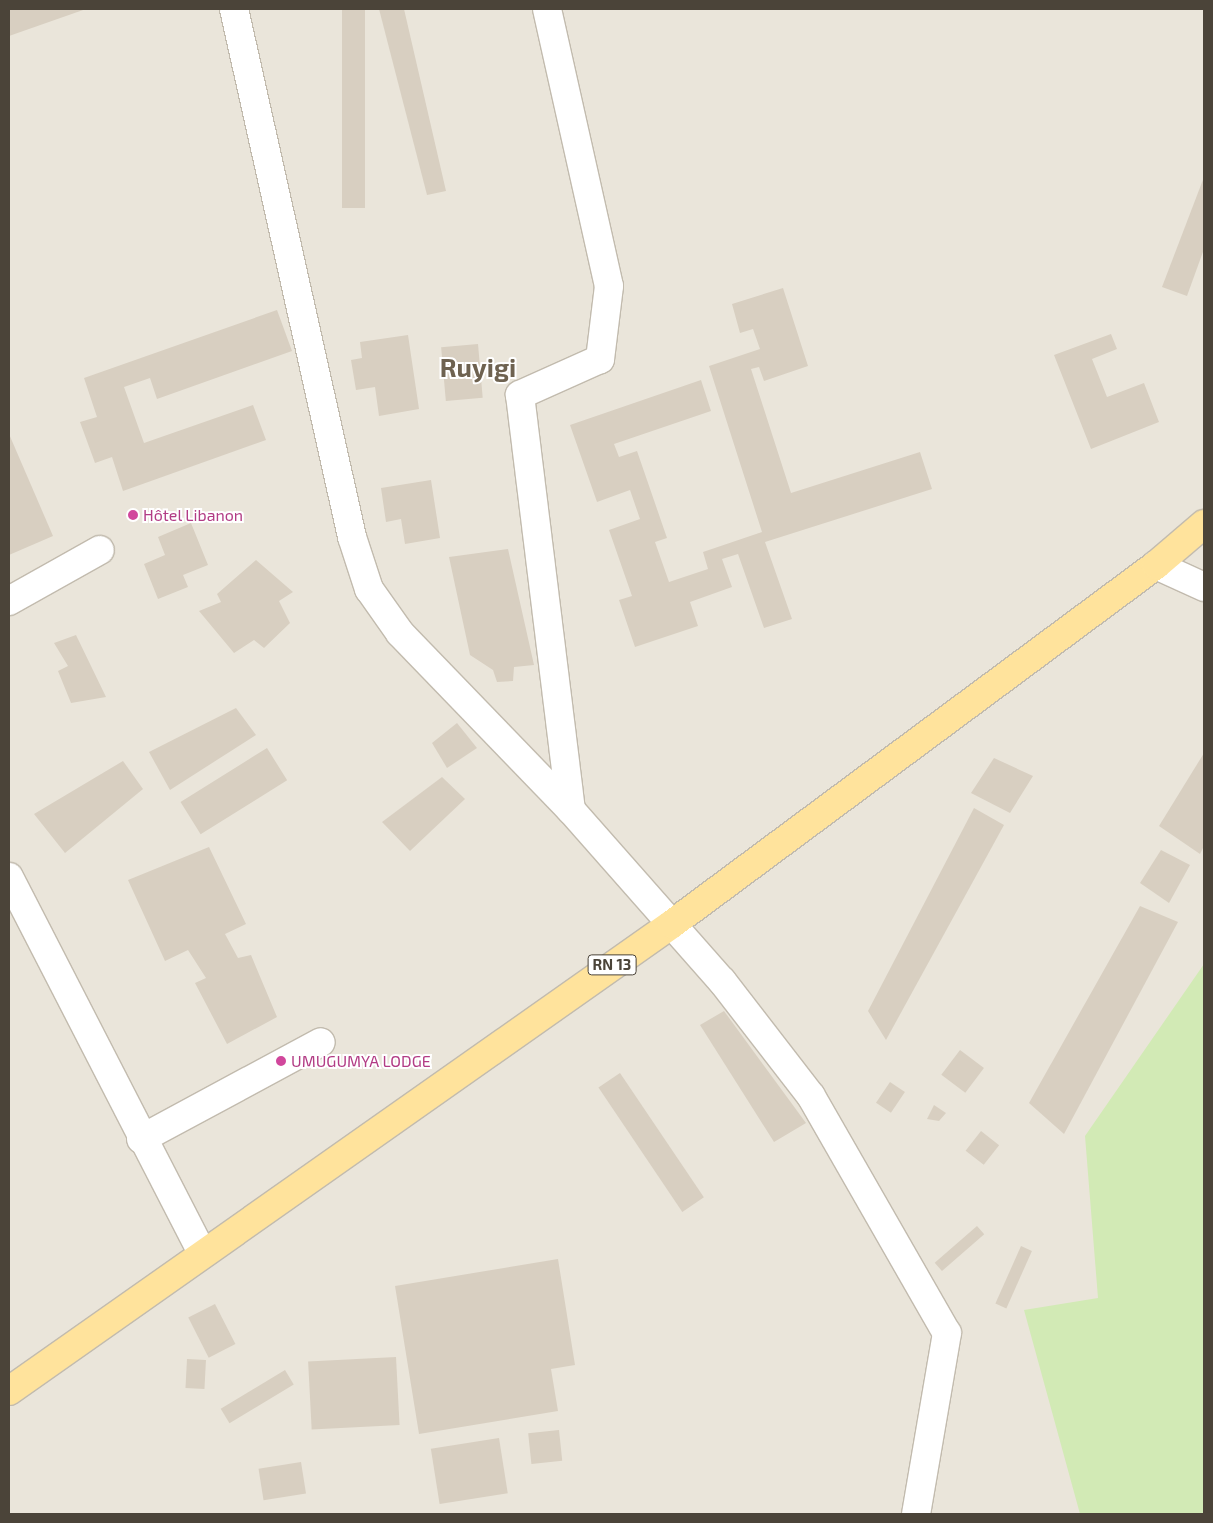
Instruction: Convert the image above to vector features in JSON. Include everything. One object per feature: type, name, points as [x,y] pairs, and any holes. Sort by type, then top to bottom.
[{"type":"main road","name":"RN 13","points":[[9,1391],[202,1252],[672,924],[1156,565],[1204,524]]},
{"type":"street","points":[[234,9],[352,537],[369,589],[400,633],[571,810],[672,924],[811,1096],[947,1333],[916,1514]]},
{"type":"street","points":[[547,9],[609,286],[600,359],[520,395],[571,810]]},
{"type":"street","points":[[9,601],[100,550]]},
{"type":"street","points":[[1156,565],[1204,587]]},
{"type":"street","points":[[9,877],[141,1139],[202,1252]]},
{"type":"street","points":[[141,1139],[321,1042]]},
{"type":"shaded area","points":[[9,9],[1204,9],[1204,1514],[9,1514]]},
{"type":"green space","points":[[1204,964],[1204,1514],[1080,1514],[1024,1310],[1098,1298],[1085,1136]]},
{"type":"building","points":[[9,9],[86,9],[9,36]]},
{"type":"building","points":[[342,9],[365,9],[365,208],[342,208]]},
{"type":"building","points":[[379,9],[404,9],[446,191],[427,195]]},
{"type":"building","points":[[1204,177],[1204,249],[1187,296],[1162,287]]},
{"type":"building","points":[[783,288],[808,366],[764,381],[759,367],[751,369],[791,493],[920,452],[932,489],[765,542],[792,619],[764,628],[738,554],[722,559],[732,587],[690,602],[698,626],[635,647],[619,600],[632,596],[609,530],[640,519],[630,490],[597,502],[570,425],[701,380],[711,411],[614,444],[619,457],[637,451],[667,538],[655,542],[669,582],[708,569],[703,552],[762,532],[709,366],[760,349],[753,329],[740,333],[732,304]]},
{"type":"building","points":[[277,310],[292,351],[157,399],[150,378],[124,387],[144,443],[253,405],[266,440],[123,491],[112,457],[95,463],[80,422],[97,417],[84,378]]},
{"type":"building","points":[[1111,334],[1117,349],[1092,359],[1107,397],[1144,383],[1159,422],[1091,449],[1054,355]]},
{"type":"building","points":[[408,335],[419,409],[379,416],[375,387],[356,390],[351,360],[362,358],[360,342]]},
{"type":"building","points":[[478,344],[483,398],[446,401],[441,347]]},
{"type":"building","points":[[9,434],[53,536],[9,555]]},
{"type":"building","points":[[431,480],[440,538],[405,544],[401,519],[386,522],[381,488]]},
{"type":"building","points":[[191,523],[208,565],[183,575],[188,587],[158,599],[144,564],[165,555],[158,537]]},
{"type":"building","points":[[508,549],[534,665],[514,667],[513,681],[497,682],[493,670],[470,655],[449,557]]},
{"type":"building","points":[[256,560],[293,592],[279,601],[290,623],[264,648],[254,640],[234,653],[199,611],[221,602],[217,594]]},
{"type":"building","points":[[76,635],[106,697],[71,703],[58,671],[68,666],[54,643]]},
{"type":"building","points":[[236,708],[256,735],[170,790],[149,752]]},
{"type":"building","points":[[457,723],[477,748],[447,768],[432,743]]},
{"type":"building","points":[[267,748],[287,780],[201,834],[180,802]]},
{"type":"building","points":[[1204,753],[1204,846],[1200,854],[1159,826]]},
{"type":"building","points":[[994,758],[1033,776],[1010,813],[971,793]]},
{"type":"building","points":[[123,761],[143,789],[65,853],[34,814]]},
{"type":"building","points":[[442,777],[465,799],[410,851],[382,822]]},
{"type":"building","points":[[974,808],[1004,825],[886,1040],[868,1011]]},
{"type":"building","points":[[209,847],[246,924],[225,934],[238,958],[251,955],[277,1017],[227,1044],[195,983],[206,978],[188,950],[165,961],[128,880]]},
{"type":"building","points":[[1161,850],[1190,865],[1169,903],[1140,883]]},
{"type":"building","points":[[1140,906],[1178,922],[1064,1134],[1029,1103]]},
{"type":"building","points":[[724,1011],[806,1123],[774,1142],[700,1025]]},
{"type":"building","points":[[960,1050],[984,1068],[965,1093],[941,1075]]},
{"type":"building","points":[[620,1073],[704,1197],[682,1212],[598,1088]]},
{"type":"building","points":[[890,1082],[905,1092],[891,1113],[876,1103]]},
{"type":"building","points":[[934,1105],[946,1113],[939,1121],[927,1119]]},
{"type":"building","points":[[981,1131],[999,1145],[984,1165],[966,1151]]},
{"type":"building","points":[[977,1226],[984,1234],[942,1271],[935,1263]]},
{"type":"building","points":[[1021,1246],[1032,1251],[1006,1308],[995,1304]]},
{"type":"building","points":[[558,1259],[575,1365],[551,1369],[558,1411],[419,1434],[395,1286]]},
{"type":"building","points":[[215,1304],[235,1344],[209,1358],[188,1318]]},
{"type":"building","points":[[396,1357],[400,1425],[312,1430],[308,1362]]},
{"type":"building","points":[[187,1359],[206,1360],[204,1389],[185,1388]]},
{"type":"building","points":[[285,1370],[294,1385],[229,1423],[221,1409]]},
{"type":"building","points":[[559,1430],[562,1461],[531,1464],[528,1433]]},
{"type":"building","points":[[499,1438],[508,1493],[440,1504],[431,1449]]},
{"type":"building","points":[[301,1462],[306,1494],[264,1500],[259,1469]]},
{"type":"place","name":"Hôtel Libanon","points":[[133,515]]},
{"type":"place","name":"UMUGUMYA LODGE","points":[[281,1061]]},
{"type":"district","name":"Ruyigi","points":[[478,367]]}]
